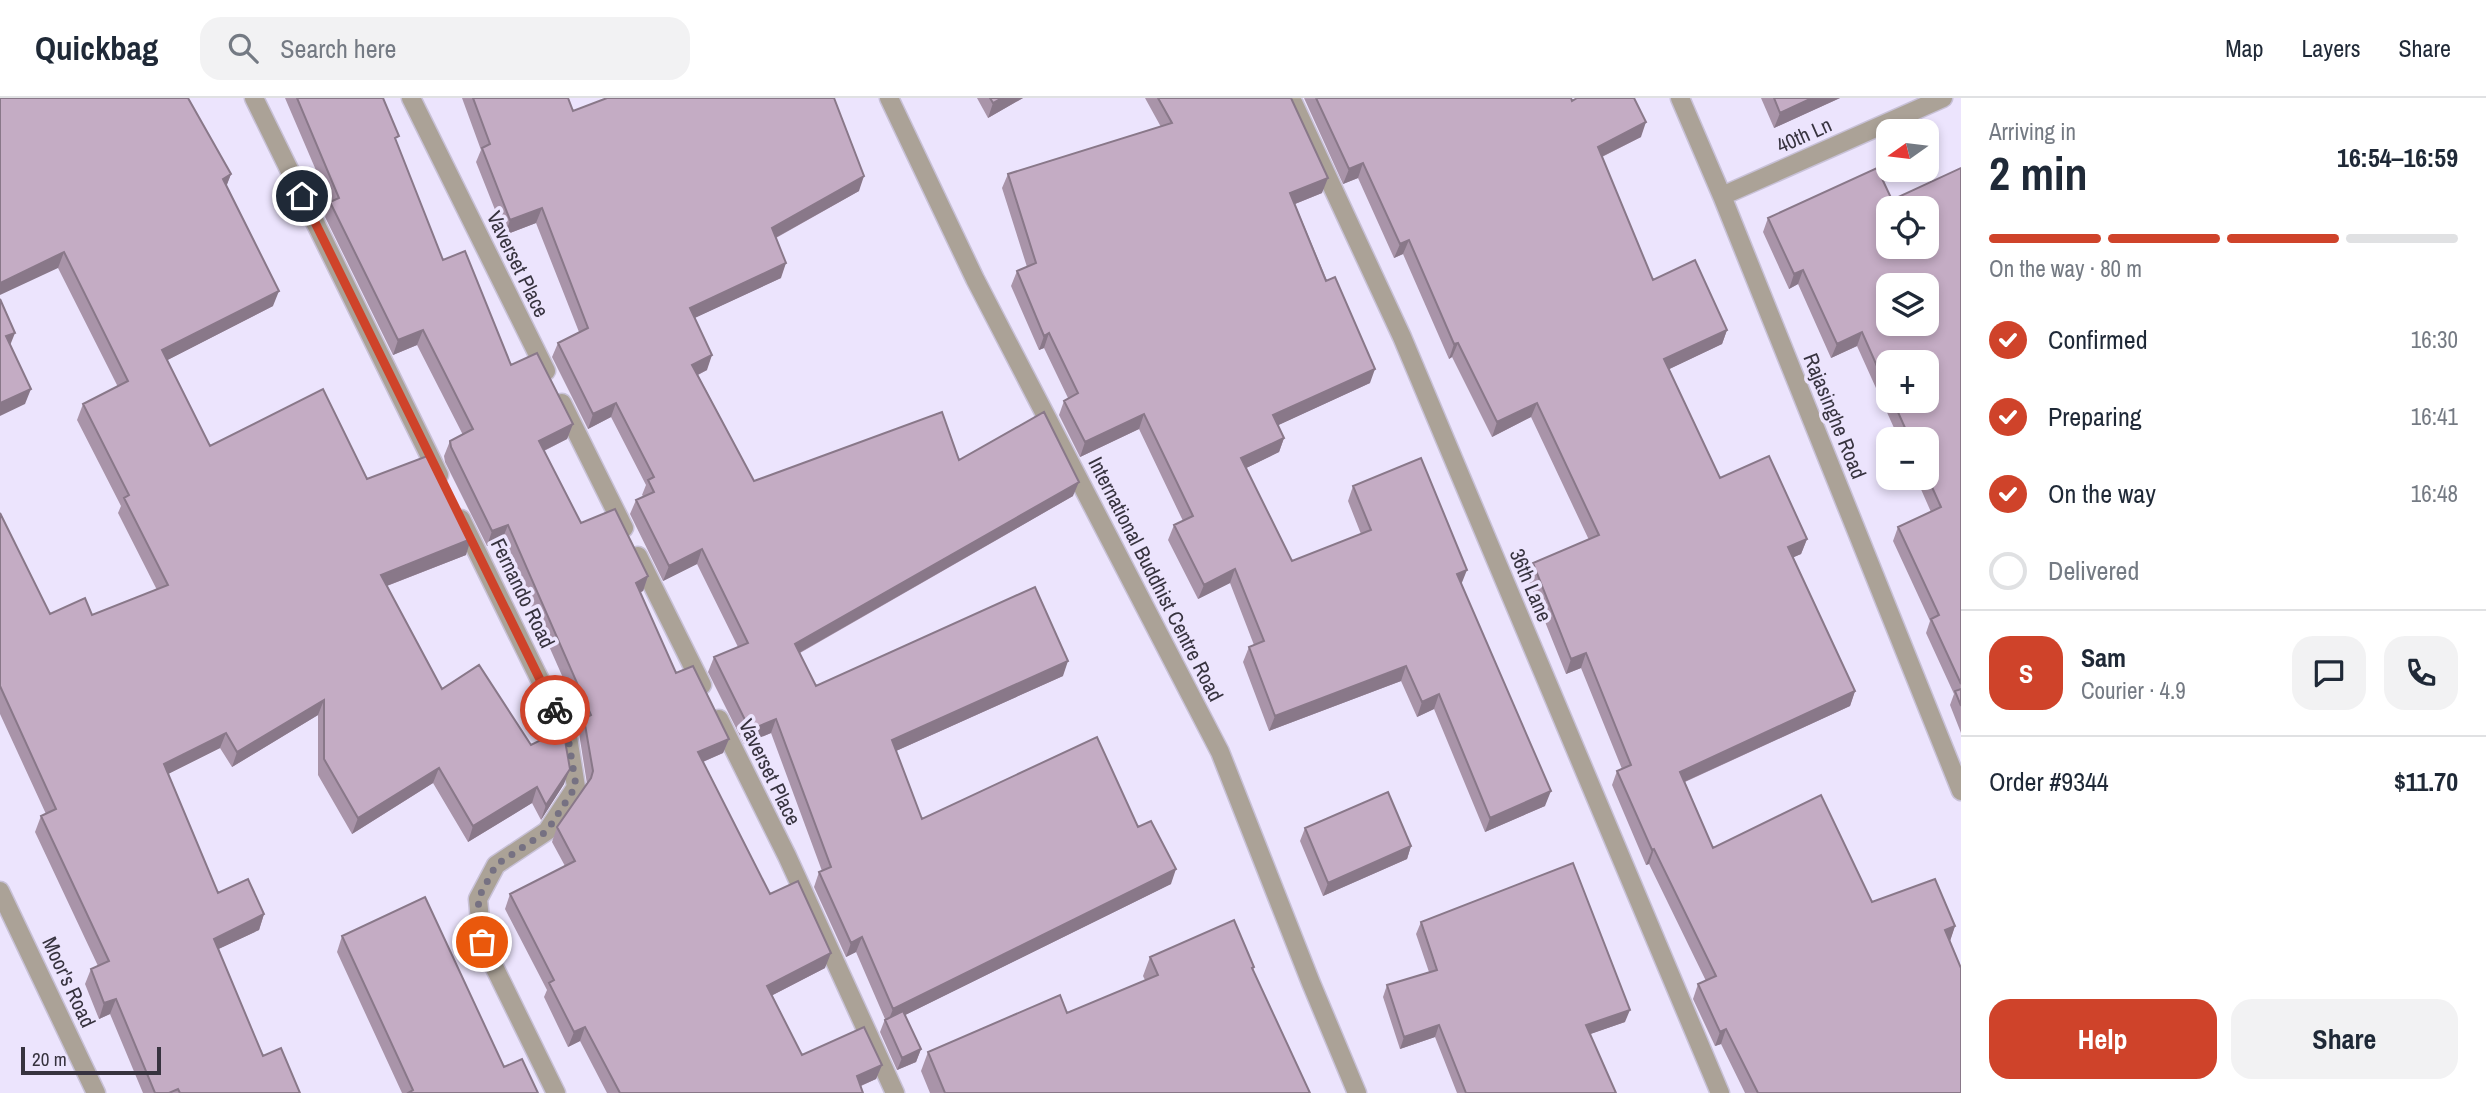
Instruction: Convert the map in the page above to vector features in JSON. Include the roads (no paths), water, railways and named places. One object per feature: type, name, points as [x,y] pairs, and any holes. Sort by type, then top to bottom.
[{"type":"street","name":"Fernando Road","points":[[254,98],[568,737],[576,786],[547,831],[496,865],[478,899],[482,942],[556,1093]]},
{"type":"street","name":"Vaverset Place","points":[[411,98],[787,856],[895,1093]]},
{"type":"street","name":"International Buddhist Centre Road","points":[[889,98],[975,279],[1220,752],[1357,1093]]},
{"type":"street","name":"36th Lane","points":[[1290,98],[1402,337],[1720,1093]]},
{"type":"street","name":"Rajasinghe Road","points":[[1680,98],[1723,197],[1961,791]]},
{"type":"street","name":"40th Ln","points":[[1723,197],[1943,98]]},
{"type":"street","name":"Moor's Road","points":[[0,891],[96,1093]]}]
